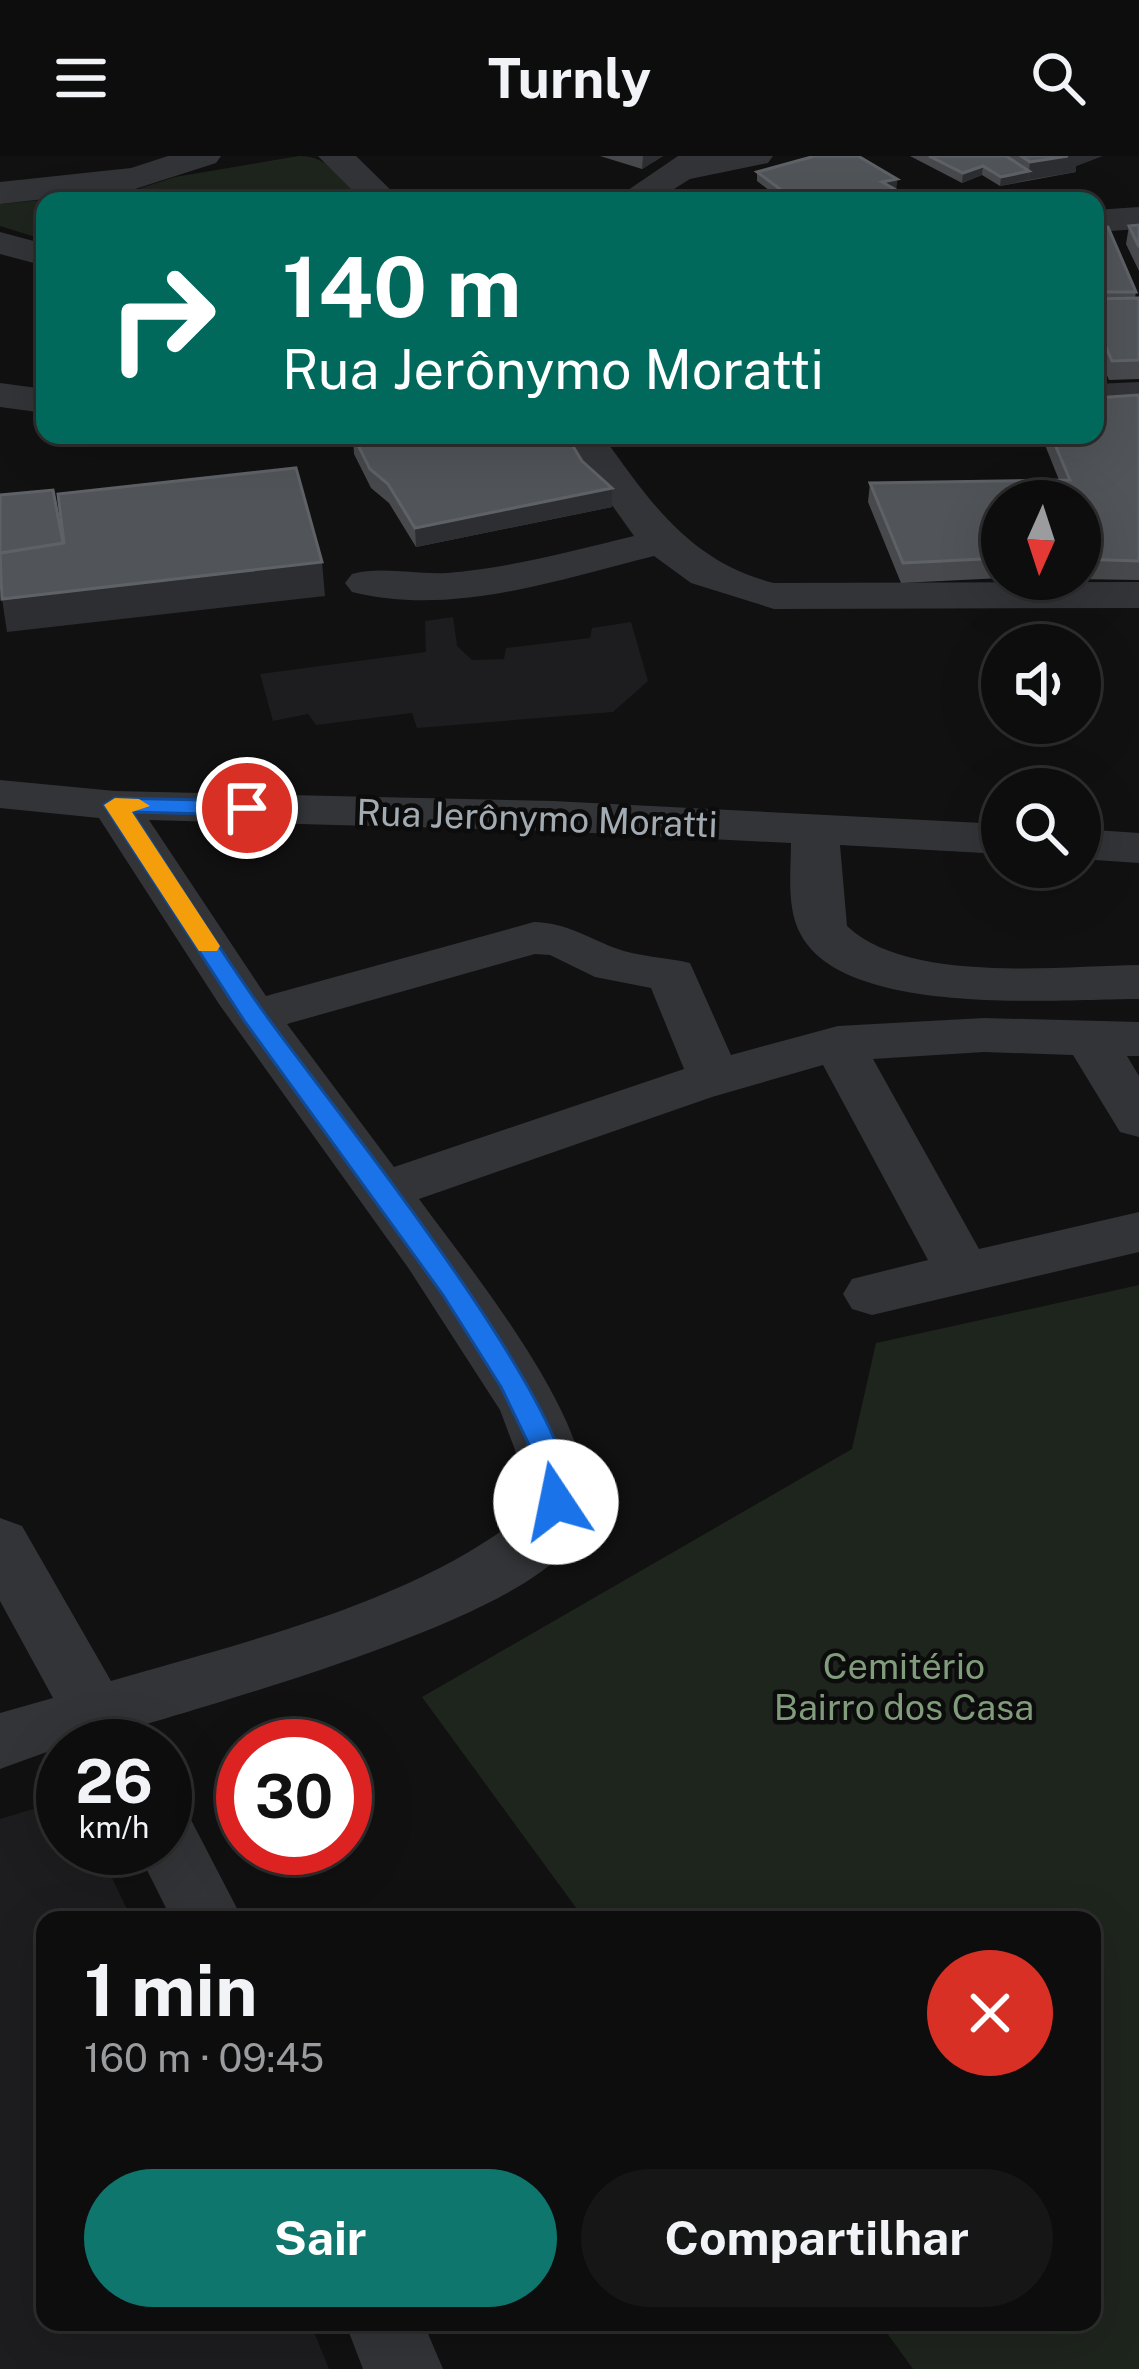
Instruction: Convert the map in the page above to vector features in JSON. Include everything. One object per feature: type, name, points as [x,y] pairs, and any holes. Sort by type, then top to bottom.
[{"type":"street","points":[[0,193],[136,178],[203,156]]},
{"type":"street","points":[[335,156],[374,192]]},
{"type":"street","points":[[642,192],[692,163],[756,156]]},
{"type":"street","points":[[1104,220],[1139,218]]},
{"type":"street","points":[[0,243],[36,253]]},
{"type":"street","points":[[1104,396],[1139,394]]},
{"type":"street","points":[[0,395],[36,400]]},
{"type":"street","points":[[588,444],[659,542],[698,573],[737,589],[774,596],[1139,595]]},
{"type":"street","points":[[368,583],[428,590],[466,588],[659,542]]},
{"type":"street","name":"Rua Jerônymo Moratti","points":[[0,794],[115,805],[553,816],[981,838]]},
{"type":"street","points":[[115,805],[254,1016],[453,1288],[537,1424],[550,1457],[556,1502],[542,1534],[511,1561],[129,1719]]},
{"type":"street","points":[[815,830],[824,930],[840,952],[862,964],[901,975],[955,979],[1139,982]]},
{"type":"street","points":[[1101,845],[1139,848]]},
{"type":"street","points":[[254,1016],[534,938],[556,938],[604,963],[672,975],[679,982],[714,1078]]},
{"type":"street","points":[[384,1191],[714,1078],[838,1043],[984,1035],[1114,1038],[1139,1119]]},
{"type":"street","points":[[838,1043],[963,1272]]},
{"type":"street","points":[[872,1294],[1139,1232]]},
{"type":"street","points":[[0,1543],[98,1719]]},
{"type":"street","points":[[0,1741],[36,1737]]},
{"type":"street","points":[[185,1875],[203,1911]]},
{"type":"street","points":[[388,2331],[403,2369]]},
{"type":"shaded area","points":[[453,617],[457,646],[472,660],[504,659],[506,648],[590,638],[592,628],[631,622],[648,681],[613,712],[417,728],[412,713],[316,725],[308,714],[273,721],[260,674],[426,652],[425,621]]},
{"type":"shaded area","points":[[36,1808],[36,1875],[111,1875],[128,1911],[36,1911],[36,2331],[314,2331],[329,2369],[0,2369],[0,1819]]},
{"type":"green space","points":[[299,156],[328,165],[356,192],[129,192],[175,177]]},
{"type":"green space","points":[[36,201],[36,237],[0,226],[0,204]]},
{"type":"green space","name":"Cemitério Bairro dos Casa","points":[[1139,1285],[1139,2369],[913,2369],[886,2331],[1101,2331],[1101,1911],[578,1911],[422,1697],[852,1449],[876,1343]]},
{"type":"building","points":[[815,156],[858,156],[897,179],[882,182],[900,192],[784,192],[757,172]]},
{"type":"building","points":[[929,156],[1006,156],[1029,171],[1001,177],[983,166],[963,173]]},
{"type":"building","points":[[1021,156],[1068,156],[1030,162]]},
{"type":"building","points":[[1139,225],[1139,247],[1129,226]]},
{"type":"building","points":[[1104,227],[1108,227],[1136,292],[1104,292]]},
{"type":"building","points":[[1139,298],[1139,360],[1112,361],[1104,343],[1104,299]]},
{"type":"building","points":[[1139,395],[1139,561],[1101,560],[1101,480],[1070,480],[1055,444],[1104,444],[1104,397]]},
{"type":"building","points":[[358,444],[572,444],[582,461],[612,488],[415,528],[388,484],[370,469]]},
{"type":"building","points":[[296,468],[322,562],[2,599],[0,553],[64,543],[58,494]]},
{"type":"building","points":[[981,481],[981,559],[903,563],[870,483]]},
{"type":"building","points":[[53,490],[63,543],[0,553],[0,495]]},
{"type":"slow traffic","points":[[139,806],[115,805],[208,946]]},
{"type":"route","points":[[247,808],[115,805],[254,1016],[453,1288],[537,1424],[550,1457],[556,1502]]}]
